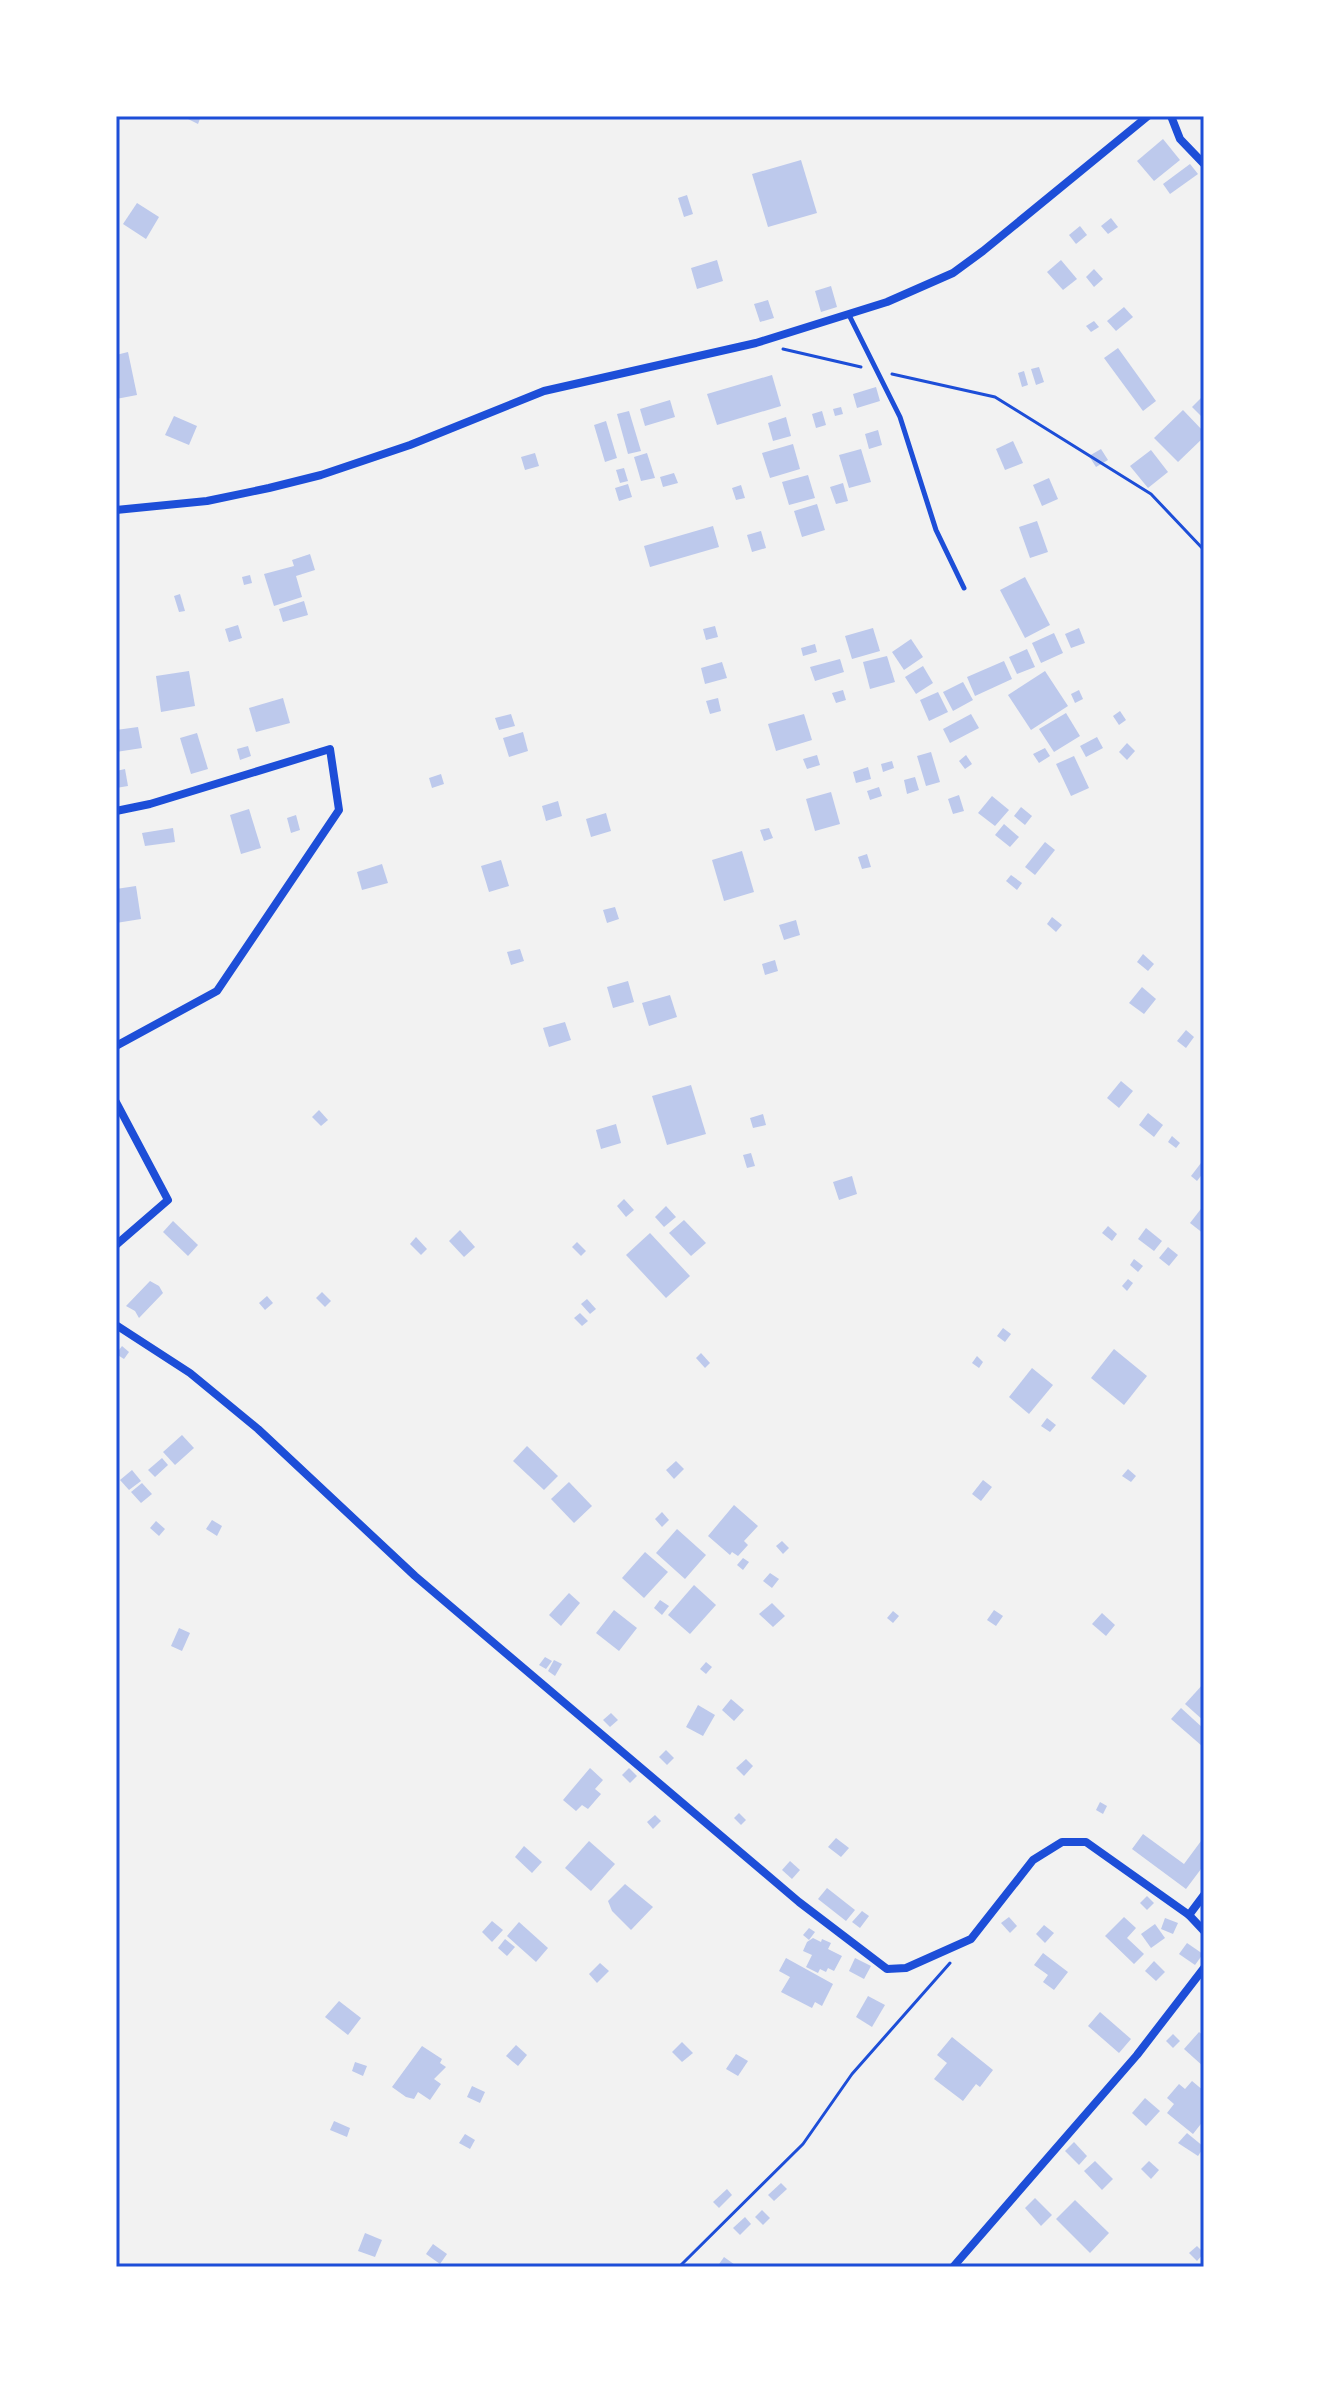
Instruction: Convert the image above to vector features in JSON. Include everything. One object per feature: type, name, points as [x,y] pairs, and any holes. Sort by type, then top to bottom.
[{"type":"street","points":[[116,510],[207,501],[321,475],[410,445],[544,391],[756,343],[887,302],[953,273],[1148,116]]},
{"type":"street","points":[[1171,116],[1180,139],[1204,164]]},
{"type":"street","points":[[116,811],[150,804],[330,749],[339,810],[217,991],[116,1046]]},
{"type":"street","points":[[116,1102],[168,1200],[116,1245]]},
{"type":"street","points":[[116,1325],[190,1373],[258,1429],[415,1576],[799,1902],[887,1969],[906,1968],[971,1939],[1033,1860],[1062,1842],[1086,1842],[1189,1915],[1204,1931]]},
{"type":"street","points":[[1189,1915],[1204,1895]]},
{"type":"street","points":[[953,2267],[1137,2055],[1204,1968]]},
{"type":"lane","points":[[849,315],[900,417],[936,530],[964,588]]},
{"type":"path","points":[[756,343],[860,367]]},
{"type":"path","points":[[890,373],[995,397],[1151,494],[1204,550]]},
{"type":"path","points":[[679,2267],[803,2144],[852,2074],[954,1959]]},
{"type":"building","points":[[182,116],[201,116],[198,124]]},
{"type":"building","points":[[1163,139],[1180,160],[1154,181],[1137,161]]},
{"type":"building","points":[[801,160],[817,213],[768,227],[752,174]]},
{"type":"building","points":[[1190,164],[1198,174],[1170,194],[1163,184]]},
{"type":"building","points":[[687,195],[693,214],[684,217],[678,198]]},
{"type":"building","points":[[137,203],[159,217],[146,239],[123,224]]},
{"type":"building","points":[[1111,218],[1118,227],[1108,234],[1101,226]]},
{"type":"building","points":[[1080,226],[1087,235],[1076,244],[1069,235]]},
{"type":"building","points":[[717,260],[723,281],[697,289],[691,268]]},
{"type":"building","points":[[1061,260],[1077,279],[1063,290],[1047,272]]},
{"type":"building","points":[[1094,269],[1103,279],[1094,287],[1086,277]]},
{"type":"building","points":[[831,286],[837,307],[821,312],[815,291]]},
{"type":"building","points":[[768,300],[774,318],[760,322],[754,304]]},
{"type":"building","points":[[1124,307],[1133,317],[1116,331],[1107,321]]},
{"type":"building","points":[[1094,321],[1099,327],[1091,332],[1086,326]]},
{"type":"building","points":[[1118,348],[1156,401],[1143,411],[1104,358]]},
{"type":"building","points":[[128,352],[137,395],[116,399],[116,355]]},
{"type":"building","points":[[1039,367],[1044,382],[1036,385],[1031,369]]},
{"type":"building","points":[[1024,371],[1028,385],[1022,387],[1018,373]]},
{"type":"building","points":[[772,375],[781,406],[717,425],[707,394]]},
{"type":"building","points":[[876,387],[880,401],[857,408],[853,394]]},
{"type":"building","points":[[1204,395],[1204,419],[1192,407]]},
{"type":"building","points":[[670,400],[675,417],[645,426],[640,409]]},
{"type":"building","points":[[841,407],[843,414],[835,416],[833,409]]},
{"type":"building","points":[[1183,410],[1204,432],[1204,437],[1178,462],[1154,438]]},
{"type":"building","points":[[629,411],[641,451],[628,454],[617,414]]},
{"type":"building","points":[[822,411],[826,425],[816,428],[812,414]]},
{"type":"building","points":[[174,416],[197,426],[189,445],[165,435]]},
{"type":"building","points":[[786,417],[791,436],[773,441],[768,423]]},
{"type":"building","points":[[606,421],[617,458],[605,462],[594,425]]},
{"type":"building","points":[[878,430],[882,445],[869,449],[865,434]]},
{"type":"building","points":[[1013,441],[1023,463],[1005,470],[996,449]]},
{"type":"building","points":[[793,444],[800,469],[770,478],[762,453]]},
{"type":"building","points":[[861,449],[871,482],[849,488],[839,455]]},
{"type":"building","points":[[1101,449],[1108,460],[1096,467],[1089,456]]},
{"type":"building","points":[[1151,450],[1168,472],[1148,488],[1130,466]]},
{"type":"building","points":[[535,453],[539,466],[525,470],[521,457]]},
{"type":"building","points":[[647,453],[655,478],[641,481],[634,457]]},
{"type":"building","points":[[624,468],[628,481],[620,483],[616,470]]},
{"type":"building","points":[[674,473],[678,483],[663,487],[660,477]]},
{"type":"building","points":[[808,475],[815,498],[789,505],[782,482]]},
{"type":"building","points":[[1049,478],[1058,499],[1042,506],[1033,485]]},
{"type":"building","points":[[843,483],[848,501],[836,504],[830,487]]},
{"type":"building","points":[[628,484],[632,497],[619,501],[615,488]]},
{"type":"building","points":[[741,485],[745,498],[736,500],[732,488]]},
{"type":"building","points":[[817,504],[825,530],[802,537],[794,511]]},
{"type":"building","points":[[1037,521],[1048,552],[1030,558],[1019,527]]},
{"type":"building","points":[[713,526],[719,547],[650,567],[644,546]]},
{"type":"building","points":[[761,531],[766,548],[752,552],[747,535]]},
{"type":"building","points":[[310,554],[315,570],[296,576],[302,597],[274,606],[264,574],[294,566],[292,560]]},
{"type":"building","points":[[250,575],[252,583],[244,585],[242,577]]},
{"type":"building","points":[[1025,577],[1050,625],[1025,638],[1000,590]]},
{"type":"building","points":[[180,594],[185,611],[179,612],[174,596]]},
{"type":"building","points":[[304,601],[308,615],[283,622],[279,609]]},
{"type":"building","points":[[238,625],[242,638],[229,642],[225,629]]},
{"type":"building","points":[[715,626],[718,637],[706,640],[703,629]]},
{"type":"building","points":[[873,628],[880,651],[852,659],[845,636]]},
{"type":"building","points":[[1079,628],[1085,643],[1071,648],[1065,634]]},
{"type":"building","points":[[1054,633],[1063,653],[1041,663],[1032,643]]},
{"type":"building","points":[[911,639],[923,657],[904,670],[892,652]]},
{"type":"building","points":[[815,644],[817,652],[803,656],[801,648]]},
{"type":"building","points":[[1027,649],[1035,667],[1017,674],[1009,657]]},
{"type":"building","points":[[887,656],[895,682],[870,689],[863,662]]},
{"type":"building","points":[[840,659],[844,672],[815,681],[810,667]]},
{"type":"building","points":[[1004,661],[1012,679],[975,696],[967,677]]},
{"type":"building","points":[[722,662],[727,678],[705,684],[701,668]]},
{"type":"building","points":[[923,666],[933,683],[916,694],[905,677]]},
{"type":"building","points":[[189,671],[195,706],[161,712],[156,676]]},
{"type":"building","points":[[1045,671],[1068,706],[1031,730],[1008,695]]},
{"type":"building","points":[[963,682],[973,700],[953,711],[943,692]]},
{"type":"building","points":[[843,690],[846,700],[836,703],[832,693]]},
{"type":"building","points":[[1079,690],[1083,699],[1075,703],[1071,694]]},
{"type":"building","points":[[938,692],[948,712],[929,721],[920,700]]},
{"type":"building","points":[[283,698],[290,723],[256,732],[249,708]]},
{"type":"building","points":[[718,698],[721,711],[710,714],[706,701]]},
{"type":"building","points":[[1120,711],[1126,720],[1119,725],[1113,716]]},
{"type":"building","points":[[1066,713],[1080,736],[1054,752],[1039,729]]},
{"type":"building","points":[[511,714],[515,726],[499,730],[495,718]]},
{"type":"building","points":[[804,714],[812,740],[776,751],[768,724]]},
{"type":"building","points":[[971,714],[979,728],[950,743],[943,729]]},
{"type":"building","points":[[138,727],[142,748],[116,752],[116,730]]},
{"type":"building","points":[[523,732],[528,751],[509,757],[503,738]]},
{"type":"building","points":[[197,733],[208,769],[191,774],[180,738]]},
{"type":"building","points":[[1097,737],[1103,748],[1086,757],[1080,746]]},
{"type":"building","points":[[1127,743],[1135,751],[1127,760],[1119,752]]},
{"type":"building","points":[[248,746],[251,756],[240,760],[237,749]]},
{"type":"building","points":[[1045,748],[1050,756],[1039,763],[1033,754]]},
{"type":"building","points":[[931,752],[940,782],[926,786],[917,756]]},
{"type":"building","points":[[817,755],[820,765],[807,769],[803,759]]},
{"type":"building","points":[[966,755],[972,764],[965,769],[959,761]]},
{"type":"building","points":[[1074,756],[1089,788],[1071,796],[1056,764]]},
{"type":"building","points":[[892,761],[894,768],[883,772],[881,764]]},
{"type":"building","points":[[868,767],[871,779],[856,783],[853,772]]},
{"type":"building","points":[[125,769],[128,786],[116,788],[116,771]]},
{"type":"building","points":[[441,774],[444,784],[432,788],[429,778]]},
{"type":"building","points":[[915,777],[919,790],[907,794],[904,780]]},
{"type":"building","points":[[879,787],[882,796],[870,800],[867,791]]},
{"type":"building","points":[[831,792],[840,824],[815,831],[806,799]]},
{"type":"building","points":[[959,795],[964,811],[953,814],[948,799]]},
{"type":"building","points":[[992,796],[1009,810],[995,826],[978,813]]},
{"type":"building","points":[[558,801],[562,816],[546,821],[542,806]]},
{"type":"building","points":[[1021,807],[1032,816],[1025,825],[1014,816]]},
{"type":"building","points":[[249,809],[261,848],[241,854],[230,815]]},
{"type":"building","points":[[606,813],[611,831],[591,837],[586,819]]},
{"type":"building","points":[[296,815],[300,830],[291,833],[287,818]]},
{"type":"building","points":[[1004,824],[1019,837],[1010,847],[995,835]]},
{"type":"building","points":[[173,828],[175,842],[145,846],[142,833]]},
{"type":"building","points":[[769,828],[773,838],[764,841],[760,830]]},
{"type":"building","points":[[1045,842],[1055,850],[1035,875],[1025,867]]},
{"type":"building","points":[[742,851],[754,892],[724,901],[712,860]]},
{"type":"building","points":[[867,854],[871,867],[862,869],[858,857]]},
{"type":"building","points":[[501,860],[509,886],[489,892],[481,866]]},
{"type":"building","points":[[382,864],[388,883],[362,890],[357,872]]},
{"type":"building","points":[[1011,875],[1022,883],[1017,890],[1006,881]]},
{"type":"building","points":[[136,886],[141,919],[116,923],[116,889]]},
{"type":"building","points":[[615,907],[619,919],[607,923],[603,910]]},
{"type":"building","points":[[1052,917],[1062,925],[1056,932],[1047,924]]},
{"type":"building","points":[[796,920],[800,935],[784,940],[779,925]]},
{"type":"building","points":[[520,949],[524,961],[511,965],[507,952]]},
{"type":"building","points":[[1143,954],[1154,964],[1148,971],[1137,962]]},
{"type":"building","points":[[775,960],[778,971],[765,975],[762,964]]},
{"type":"building","points":[[628,981],[634,1002],[613,1008],[607,987]]},
{"type":"building","points":[[1142,987],[1156,999],[1144,1014],[1129,1003]]},
{"type":"building","points":[[670,995],[677,1017],[649,1026],[642,1003]]},
{"type":"building","points":[[565,1022],[571,1040],[549,1047],[543,1028]]},
{"type":"building","points":[[1186,1030],[1194,1037],[1186,1048],[1177,1041]]},
{"type":"building","points":[[1121,1081],[1133,1091],[1119,1108],[1107,1098]]},
{"type":"building","points":[[691,1085],[706,1134],[667,1145],[652,1096]]},
{"type":"building","points":[[319,1110],[328,1120],[321,1126],[312,1117]]},
{"type":"building","points":[[1148,1113],[1163,1125],[1154,1137],[1139,1125]]},
{"type":"building","points":[[763,1114],[766,1125],[753,1128],[750,1118]]},
{"type":"building","points":[[616,1124],[621,1143],[601,1149],[596,1130]]},
{"type":"building","points":[[1172,1136],[1180,1143],[1176,1148],[1168,1142]]},
{"type":"building","points":[[751,1153],[755,1166],[747,1168],[743,1155]]},
{"type":"building","points":[[1201,1163],[1204,1172],[1197,1181],[1191,1176]]},
{"type":"building","points":[[852,1176],[857,1194],[839,1200],[833,1182]]},
{"type":"building","points":[[624,1199],[634,1210],[626,1217],[617,1206]]},
{"type":"building","points":[[1204,1205],[1204,1234],[1190,1223]]},
{"type":"building","points":[[666,1206],[676,1217],[664,1227],[655,1217]]},
{"type":"building","points":[[684,1220],[706,1243],[691,1256],[669,1233]]},
{"type":"building","points":[[173,1221],[198,1245],[188,1256],[163,1232]]},
{"type":"building","points":[[1108,1226],[1117,1234],[1112,1241],[1102,1233]]},
{"type":"building","points":[[1146,1228],[1162,1241],[1154,1251],[1138,1239]]},
{"type":"building","points":[[460,1230],[475,1247],[464,1257],[449,1241]]},
{"type":"building","points":[[650,1233],[690,1276],[666,1298],[626,1255]]},
{"type":"building","points":[[416,1237],[427,1249],[421,1255],[410,1244]]},
{"type":"building","points":[[577,1242],[586,1251],[581,1256],[572,1247]]},
{"type":"building","points":[[1168,1247],[1178,1255],[1169,1266],[1159,1258]]},
{"type":"building","points":[[1134,1259],[1143,1266],[1138,1272],[1130,1265]]},
{"type":"building","points":[[1128,1279],[1133,1283],[1127,1291],[1122,1286]]},
{"type":"building","points":[[150,1281],[159,1286],[163,1293],[139,1318],[135,1311],[126,1306]]},
{"type":"building","points":[[322,1292],[331,1301],[325,1307],[316,1298]]},
{"type":"building","points":[[267,1296],[273,1303],[265,1310],[259,1303]]},
{"type":"building","points":[[587,1299],[596,1309],[590,1314],[581,1304]]},
{"type":"building","points":[[580,1313],[588,1321],[582,1326],[574,1318]]},
{"type":"building","points":[[1003,1328],[1011,1334],[1005,1342],[997,1336]]},
{"type":"building","points":[[122,1346],[129,1352],[124,1359],[116,1354]]},
{"type":"building","points":[[1114,1349],[1147,1376],[1124,1405],[1091,1378]]},
{"type":"building","points":[[701,1353],[710,1363],[705,1368],[696,1358]]},
{"type":"building","points":[[977,1356],[983,1362],[979,1368],[972,1363]]},
{"type":"building","points":[[1032,1368],[1053,1385],[1029,1414],[1009,1397]]},
{"type":"building","points":[[1047,1418],[1056,1425],[1050,1432],[1041,1426]]},
{"type":"building","points":[[182,1435],[194,1448],[175,1465],[163,1452]]},
{"type":"building","points":[[527,1446],[558,1476],[544,1490],[513,1461]]},
{"type":"building","points":[[162,1458],[168,1465],[155,1477],[148,1470]]},
{"type":"building","points":[[676,1461],[684,1469],[674,1479],[666,1470]]},
{"type":"building","points":[[1128,1469],[1136,1476],[1131,1482],[1122,1476]]},
{"type":"building","points":[[132,1470],[141,1481],[129,1490],[120,1480]]},
{"type":"building","points":[[983,1480],[992,1487],[981,1501],[972,1494]]},
{"type":"building","points":[[569,1482],[592,1506],[574,1523],[551,1499]]},
{"type":"building","points":[[142,1483],[152,1494],[141,1503],[131,1492]]},
{"type":"building","points":[[734,1505],[758,1526],[744,1541],[748,1545],[738,1556],[732,1552],[730,1555],[708,1536]]},
{"type":"building","points":[[662,1512],[669,1520],[662,1527],[655,1519]]},
{"type":"building","points":[[212,1520],[222,1526],[217,1536],[206,1529]]},
{"type":"building","points":[[156,1521],[165,1529],[159,1536],[150,1528]]},
{"type":"building","points":[[677,1529],[706,1555],[685,1579],[656,1553]]},
{"type":"building","points":[[782,1541],[789,1548],[783,1554],[776,1546]]},
{"type":"building","points":[[645,1552],[668,1572],[644,1598],[622,1578]]},
{"type":"building","points":[[743,1558],[749,1562],[743,1570],[737,1565]]},
{"type":"building","points":[[770,1573],[779,1579],[772,1588],[763,1581]]},
{"type":"building","points":[[694,1585],[716,1605],[690,1634],[668,1615]]},
{"type":"building","points":[[569,1593],[580,1603],[561,1626],[549,1615]]},
{"type":"building","points":[[660,1600],[669,1606],[662,1615],[654,1608]]},
{"type":"building","points":[[772,1603],[785,1616],[773,1627],[759,1614]]},
{"type":"building","points":[[614,1610],[637,1628],[619,1651],[596,1633]]},
{"type":"building","points":[[994,1610],[1003,1616],[996,1626],[987,1620]]},
{"type":"building","points":[[893,1611],[899,1616],[893,1623],[887,1618]]},
{"type":"building","points":[[1102,1613],[1115,1625],[1106,1636],[1092,1624]]},
{"type":"building","points":[[179,1628],[190,1633],[182,1651],[171,1646]]},
{"type":"building","points":[[545,1657],[552,1661],[546,1669],[539,1665]]},
{"type":"building","points":[[554,1660],[562,1664],[555,1676],[548,1671]]},
{"type":"building","points":[[706,1662],[712,1667],[706,1674],[700,1669]]},
{"type":"building","points":[[1204,1683],[1204,1721],[1185,1704]]},
{"type":"building","points":[[731,1699],[744,1710],[734,1721],[722,1710]]},
{"type":"building","points":[[698,1705],[715,1715],[703,1736],[686,1727]]},
{"type":"building","points":[[1181,1708],[1204,1729],[1202,1746],[1171,1719]]},
{"type":"building","points":[[611,1713],[618,1720],[610,1727],[603,1720]]},
{"type":"building","points":[[666,1750],[674,1758],[667,1765],[659,1757]]},
{"type":"building","points":[[746,1759],[753,1766],[744,1776],[736,1768]]},
{"type":"building","points":[[590,1768],[603,1780],[595,1789],[601,1794],[588,1809],[582,1805],[576,1811],[563,1800]]},
{"type":"building","points":[[629,1768],[637,1776],[630,1783],[622,1775]]},
{"type":"building","points":[[1100,1802],[1107,1806],[1103,1814],[1096,1810]]},
{"type":"building","points":[[739,1813],[746,1820],[741,1825],[734,1818]]},
{"type":"building","points":[[655,1815],[661,1821],[653,1829],[647,1822]]},
{"type":"building","points":[[1143,1834],[1184,1864],[1204,1837],[1204,1865],[1186,1889],[1132,1849]]},
{"type":"building","points":[[836,1838],[849,1848],[841,1857],[828,1847]]},
{"type":"building","points":[[589,1841],[615,1864],[591,1891],[565,1868]]},
{"type":"building","points":[[524,1846],[542,1862],[532,1873],[515,1857]]},
{"type":"building","points":[[790,1861],[800,1870],[792,1879],[782,1870]]},
{"type":"building","points":[[625,1884],[653,1907],[631,1930],[612,1911],[608,1901]]},
{"type":"building","points":[[827,1888],[855,1910],[846,1921],[818,1899]]},
{"type":"building","points":[[1147,1896],[1154,1903],[1147,1910],[1140,1903]]},
{"type":"building","points":[[862,1911],[869,1916],[860,1928],[852,1922]]},
{"type":"building","points":[[1009,1917],[1017,1926],[1010,1933],[1001,1923]]},
{"type":"building","points":[[1124,1917],[1136,1928],[1127,1938],[1144,1954],[1134,1964],[1105,1936]]},
{"type":"building","points":[[1165,1918],[1178,1923],[1173,1934],[1161,1929]]},
{"type":"building","points":[[492,1921],[503,1930],[492,1942],[482,1932]]},
{"type":"building","points":[[519,1922],[548,1948],[536,1962],[507,1936]]},
{"type":"building","points":[[1155,1924],[1165,1938],[1151,1948],[1141,1934]]},
{"type":"building","points":[[1044,1925],[1054,1933],[1045,1943],[1036,1934]]},
{"type":"building","points":[[809,1928],[815,1932],[809,1940],[803,1935]]},
{"type":"building","points":[[813,1938],[831,1943],[828,1949],[842,1956],[834,1971],[820,1969],[818,1973],[806,1967],[812,1955],[803,1951]]},
{"type":"building","points":[[505,1939],[515,1947],[507,1956],[498,1948]]},
{"type":"building","points":[[1187,1943],[1203,1954],[1195,1965],[1179,1954]]},
{"type":"building","points":[[1043,1953],[1068,1972],[1054,1990],[1043,1982],[1048,1975],[1034,1965]]},
{"type":"building","points":[[786,1958],[833,1984],[822,2006],[815,2002],[812,2008],[781,1992],[790,1977],[779,1971]]},
{"type":"building","points":[[855,1958],[871,1966],[864,1979],[849,1971]]},
{"type":"building","points":[[1154,1961],[1165,1972],[1156,1981],[1145,1971]]},
{"type":"building","points":[[600,1963],[609,1971],[597,1983],[589,1974]]},
{"type":"building","points":[[868,1996],[885,2005],[872,2027],[856,2017]]},
{"type":"building","points":[[339,2001],[361,2018],[348,2035],[325,2017]]},
{"type":"building","points":[[1100,2012],[1131,2039],[1119,2053],[1088,2026]]},
{"type":"building","points":[[1199,2032],[1204,2036],[1204,2067],[1184,2049]]},
{"type":"building","points":[[1173,2034],[1180,2041],[1173,2048],[1166,2041]]},
{"type":"building","points":[[952,2037],[993,2070],[980,2087],[976,2084],[963,2101],[934,2079],[947,2063],[937,2055]]},
{"type":"building","points":[[682,2042],[693,2053],[682,2062],[672,2052]]},
{"type":"building","points":[[516,2045],[527,2055],[518,2066],[506,2056]]},
{"type":"building","points":[[422,2046],[442,2059],[440,2063],[446,2067],[434,2079],[441,2084],[430,2100],[418,2092],[414,2099],[406,2097],[392,2087]]},
{"type":"building","points":[[736,2054],[748,2061],[738,2076],[726,2069]]},
{"type":"building","points":[[355,2062],[367,2066],[363,2076],[352,2071]]},
{"type":"building","points":[[1192,2081],[1204,2091],[1204,2120],[1193,2134],[1167,2113],[1174,2104],[1167,2098],[1179,2084],[1185,2089]]},
{"type":"building","points":[[472,2086],[485,2092],[480,2103],[467,2097]]},
{"type":"building","points":[[1145,2098],[1160,2111],[1146,2126],[1132,2113]]},
{"type":"building","points":[[334,2121],[350,2128],[347,2137],[330,2130]]},
{"type":"building","points":[[1187,2133],[1204,2147],[1198,2156],[1178,2143]]},
{"type":"building","points":[[465,2134],[475,2140],[470,2149],[459,2143]]},
{"type":"building","points":[[1074,2142],[1087,2156],[1079,2165],[1065,2151]]},
{"type":"building","points":[[1095,2161],[1113,2179],[1102,2190],[1084,2171]]},
{"type":"building","points":[[1149,2161],[1159,2170],[1151,2179],[1141,2169]]},
{"type":"building","points":[[781,2183],[787,2189],[774,2201],[768,2195]]},
{"type":"building","points":[[727,2189],[732,2195],[719,2208],[713,2202]]},
{"type":"building","points":[[1035,2198],[1052,2215],[1041,2226],[1025,2208]]},
{"type":"building","points":[[1075,2200],[1109,2233],[1090,2253],[1056,2219]]},
{"type":"building","points":[[762,2210],[770,2218],[763,2225],[755,2217]]},
{"type":"building","points":[[745,2217],[751,2224],[740,2235],[733,2228]]},
{"type":"building","points":[[365,2233],[382,2240],[375,2257],[358,2251]]},
{"type":"building","points":[[433,2244],[447,2254],[440,2264],[426,2254]]},
{"type":"building","points":[[1197,2246],[1204,2253],[1197,2261],[1189,2253]]},
{"type":"building","points":[[724,2257],[738,2267],[717,2267]]}]
